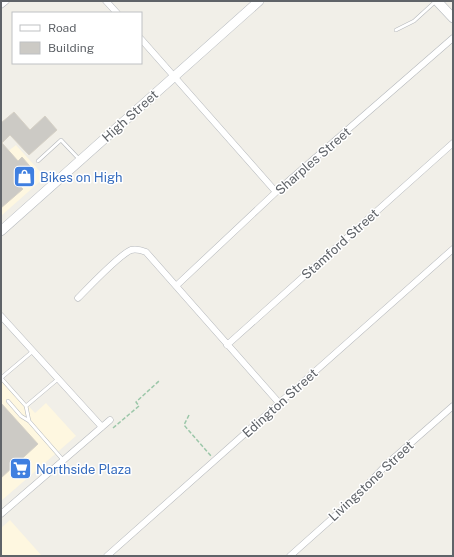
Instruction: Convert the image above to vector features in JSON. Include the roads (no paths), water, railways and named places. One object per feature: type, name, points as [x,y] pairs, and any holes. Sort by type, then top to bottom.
[{"type":"main road","name":"High Street","points":[[1,231],[259,1]]},
{"type":"main road","points":[[437,1],[453,18]]},
{"type":"street","points":[[1,5],[6,1]]},
{"type":"street","points":[[106,1],[116,12]]},
{"type":"street","name":"Sharples Street","points":[[176,286],[276,192],[453,38]]},
{"type":"street","points":[[142,40],[276,192]]},
{"type":"street","name":"Stamford Street","points":[[227,345],[453,143]]},
{"type":"street","name":"Edington Street","points":[[109,555],[453,248]]},
{"type":"street","points":[[78,298],[106,270],[130,251],[140,250],[146,252],[280,404]]},
{"type":"street","points":[[1,316],[102,426]]},
{"type":"street","name":"Livingstone Street","points":[[290,556],[354,499],[387,464],[453,406]]},
{"type":"street","points":[[1,514],[110,420]]},
{"type":"lane","points":[[396,30],[414,21],[437,1]]},
{"type":"lane","points":[[38,161],[61,140],[80,160]]},
{"type":"lane","points":[[29,421],[26,406],[1,378],[33,351]]},
{"type":"lane","points":[[26,406],[58,379]]},
{"type":"lane","points":[[8,401],[21,416],[29,421],[63,460]]},
{"type":"place","name":"Bikes on High","points":[[24,177]]},
{"type":"place","name":"Northside Plaza","points":[[20,469]]}]
